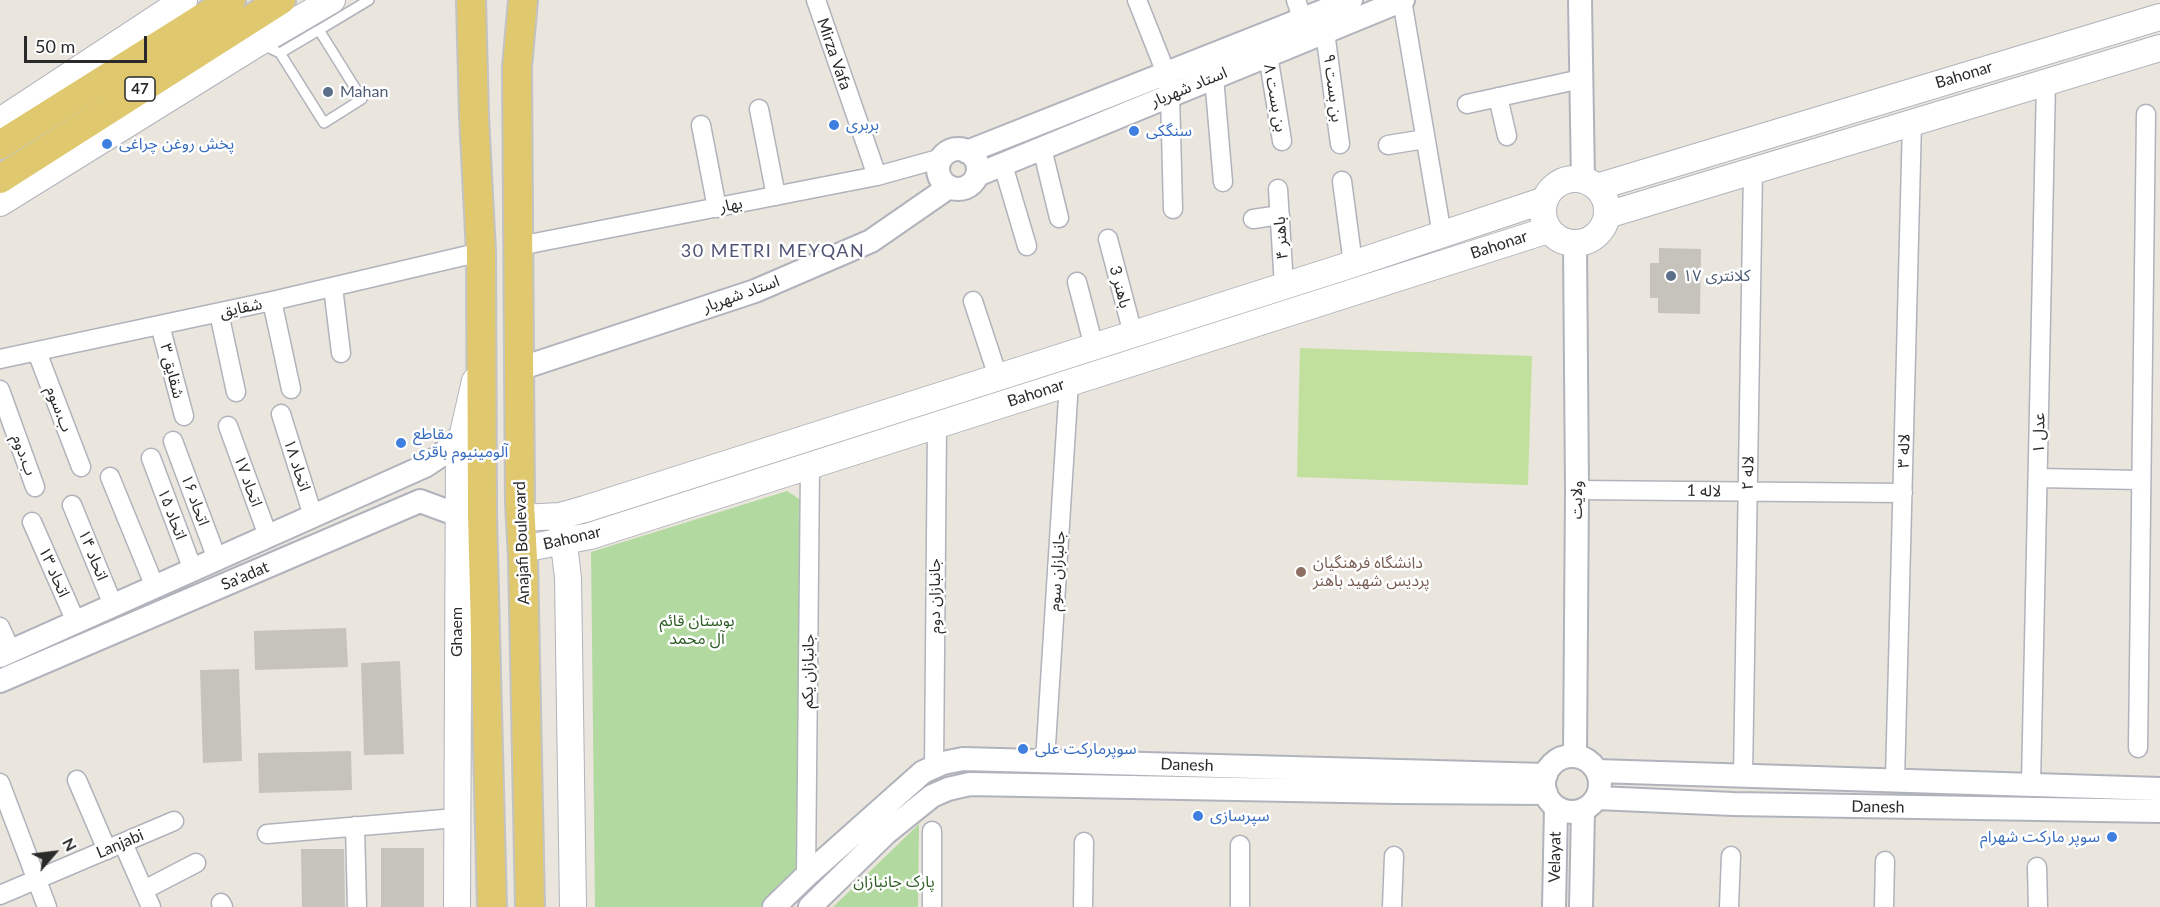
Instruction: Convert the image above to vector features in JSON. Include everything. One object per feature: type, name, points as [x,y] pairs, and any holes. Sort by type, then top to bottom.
[{"type":"main road","points":[[0,121],[184,0]]},
{"type":"main road","name":"47","points":[[0,145],[231,0]]},
{"type":"main road","name":"47","points":[[0,178],[281,0]]},
{"type":"main road","points":[[0,203],[269,48],[332,0]]},
{"type":"main road","points":[[471,0],[481,252],[483,542],[492,907]]},
{"type":"main road","name":"Anajafi Boulevard","points":[[523,0],[517,67],[519,369],[530,907]]},
{"type":"main road","name":"Bahonar","points":[[1590,183],[2160,17]]},
{"type":"main road","name":"Bahonar","points":[[1607,215],[2159,48]]},
{"type":"main road","points":[[1564,180],[1590,183],[1603,195],[1607,205],[1605,224],[1593,238],[1575,244],[1565,242],[1548,230],[1542,210],[1545,200],[1556,185],[1564,180]]},
{"type":"main road","name":"Bahonar","points":[[521,518],[560,516],[635,494],[1442,236],[1545,200]]},
{"type":"main road","name":"Bahonar","points":[[522,549],[590,536],[1548,230]]},
{"type":"main road","name":"Ghaem","points":[[457,907],[459,451],[480,360]]},
{"type":"main road","points":[[635,494],[628,502],[628,507],[631,513],[643,518]]},
{"type":"main road","points":[[560,516],[568,578],[573,907]]},
{"type":"street","name":"Mirza Vafa","points":[[816,0],[877,176]]},
{"type":"street","points":[[1137,0],[1168,84],[1173,209]]},
{"type":"street","name":"استاد شهریار","points":[[977,175],[1042,148],[1168,84],[1308,22],[1351,0]]},
{"type":"street","points":[[1402,0],[1442,236]]},
{"type":"street","name":"استاد شهریار","points":[[967,152],[1168,84],[1214,77],[1268,55],[1308,22],[1402,0]]},
{"type":"street","points":[[1580,0],[1581,79],[1590,183]]},
{"type":"street","name":"بن بست ۹","points":[[1308,22],[1340,144]]},
{"type":"street","name":"بن بست ۸","points":[[1268,55],[1282,141]]},
{"type":"street","points":[[1214,77],[1223,182]]},
{"type":"street","points":[[1467,104],[1581,79]]},
{"type":"street","name":"عدل ۱","points":[[2031,784],[2046,82]]},
{"type":"street","points":[[1498,97],[1506,136]]},
{"type":"street","points":[[759,109],[776,196]]},
{"type":"street","points":[[2138,748],[2146,114]]},
{"type":"street","name":"لاله ۳","points":[[1895,780],[1912,122]]},
{"type":"street","points":[[701,125],[717,208]]},
{"type":"street","points":[[1388,145],[1425,140]]},
{"type":"street","points":[[1042,148],[1059,218]]},
{"type":"street","points":[[954,150],[967,152],[976,162],[977,175],[974,182],[963,189],[949,187],[940,177],[938,170],[942,158],[954,150]]},
{"type":"street","name":"بهار","points":[[519,246],[877,176],[942,158]]},
{"type":"street","points":[[1003,165],[1027,246]]},
{"type":"street","name":"لاله ۲","points":[[1743,776],[1753,171]]},
{"type":"street","points":[[1342,181],[1353,264]]},
{"type":"street","name":"استاد شهریار","points":[[519,369],[755,291],[871,241],[949,187]]},
{"type":"street","name":"باهنر ۴","points":[[1278,189],[1284,286]]},
{"type":"street","points":[[1253,219],[1280,214]]},
{"type":"street","name":"باهنر 3","points":[[1107,239],[1133,334]]},
{"type":"street","name":"ولایت","points":[[1575,244],[1577,490],[1575,756]]},
{"type":"street","name":"شقایق","points":[[0,359],[272,301],[481,252]]},
{"type":"street","points":[[1077,282],[1094,347]]},
{"type":"street","points":[[333,287],[341,353]]},
{"type":"street","points":[[272,301],[291,389]]},
{"type":"street","points":[[973,301],[998,377]]},
{"type":"street","points":[[219,312],[236,392]]},
{"type":"street","name":"شقایق ۳","points":[[160,325],[183,416]]},
{"type":"street","name":"ب.سوم","points":[[37,352],[81,466]]},
{"type":"street","name":"جانبازان سوم","points":[[1045,761],[1069,382]]},
{"type":"street","name":"ب.دوم","points":[[0,390],[35,487]]},
{"type":"street","name":"اتحاد ۱۸","points":[[280,414],[313,516]]},
{"type":"street","name":"جانبازان دوم","points":[[934,767],[937,425]]},
{"type":"street","name":"اتحاد ۱۷","points":[[228,426],[268,536]]},
{"type":"street","name":"Sa'adat","points":[[5,654],[410,472],[440,456],[463,434]]},
{"type":"street","name":"اتحاد ۱۶","points":[[173,441],[217,559]]},
{"type":"street","name":"اتحاد ۱۵","points":[[151,459],[193,570]]},
{"type":"street","name":"جانبازان یکم","points":[[806,876],[810,467]]},
{"type":"street","points":[[410,472],[415,475],[420,484],[420,501],[458,515],[483,542]]},
{"type":"street","points":[[110,477],[155,587]]},
{"type":"street","points":[[2038,478],[2141,480]]},
{"type":"street","name":"لاله 1","points":[[1577,490],[1903,493]]},
{"type":"street","name":"Sa'adat","points":[[0,681],[420,501]]},
{"type":"street","name":"اتحاد ۱۴","points":[[72,505],[113,605]]},
{"type":"street","name":"اتحاد ۱۳","points":[[32,522],[76,622]]},
{"type":"street","points":[[0,627],[5,654]]},
{"type":"street","points":[[1575,756],[1584,759],[1597,771],[1600,789],[1590,804],[1574,812],[1565,811],[1549,792],[1550,767],[1557,761],[1575,756]]},
{"type":"street","name":"Danesh","points":[[774,907],[923,772],[943,763],[963,759],[1045,761],[1549,792]]},
{"type":"street","name":"Danesh","points":[[1597,771],[2160,789]]},
{"type":"street","points":[[77,780],[115,846],[144,890],[151,907]]},
{"type":"street","points":[[0,783],[47,907]]},
{"type":"street","name":"Danesh","points":[[810,907],[886,833],[932,796],[948,789],[970,784],[1396,792],[1549,792]]},
{"type":"street","name":"Velayat","points":[[1549,792],[1554,907]]},
{"type":"street","name":"Danesh","points":[[1590,804],[2160,812]]},
{"type":"street","name":"Velayat","points":[[1581,907],[1590,804]]},
{"type":"street","points":[[267,834],[456,818]]},
{"type":"street","name":"Lanjabi","points":[[0,895],[174,821]]},
{"type":"street","points":[[355,826],[357,907]]},
{"type":"street","points":[[932,831],[932,907]]},
{"type":"street","points":[[1083,907],[1084,842]]},
{"type":"street","points":[[1240,845],[1240,907]]},
{"type":"street","points":[[1392,907],[1394,856]]},
{"type":"street","points":[[1729,907],[1731,856]]},
{"type":"street","points":[[1884,907],[1886,861]]},
{"type":"street","points":[[144,890],[196,863]]},
{"type":"street","points":[[2037,867],[2038,907]]},
{"type":"lane","points":[[319,30],[362,99],[324,123],[269,48],[319,30],[369,0]]},
{"type":"green space","points":[[1300,348],[1532,356],[1528,485],[1297,477]]},
{"type":"green space","name":"بوستان قائم آل محمد","points":[[787,491],[804,502],[797,873],[760,907],[595,907],[591,552]]},
{"type":"green space","name":"پارک جانبازان","points":[[919,824],[918,907],[833,907]]},
{"type":"building","points":[[1659,248],[1701,249],[1700,314],[1658,313],[1658,298],[1650,298],[1650,263],[1659,263]]},
{"type":"building","points":[[346,628],[348,667],[255,670],[254,631]]},
{"type":"building","points":[[400,661],[404,754],[364,755],[361,663]]},
{"type":"building","points":[[239,669],[242,761],[203,763],[200,670]]},
{"type":"building","points":[[351,751],[352,790],[259,793],[258,753]]},
{"type":"building","points":[[381,848],[424,848],[424,907],[381,907]]},
{"type":"building","points":[[301,849],[344,849],[345,907],[302,907]]},
{"type":"place","name":"Mahan","points":[[328,92]]},
{"type":"place","name":"بربری","points":[[834,125]]},
{"type":"place","name":"سنگکی","points":[[1134,131]]},
{"type":"place","name":"پخش روغن چراغی","points":[[107,144]]},
{"type":"place","name":"کلانتری ۱۷","points":[[1671,276]]},
{"type":"place","name":"مقاطع آلومینیوم باقری","points":[[401,443]]},
{"type":"place","name":"دانشگاه فرهنگیان پردیس شهید باهنر","points":[[1301,572]]},
{"type":"place","name":"سوپرمارکت علی","points":[[1023,749]]},
{"type":"place","name":"سپرسازی","points":[[1198,816]]},
{"type":"place","name":"سوپر مارکت شهرام","points":[[2112,837]]},
{"type":"district","name":"30 METRI MEYQAN","points":[[773,251]]}]
